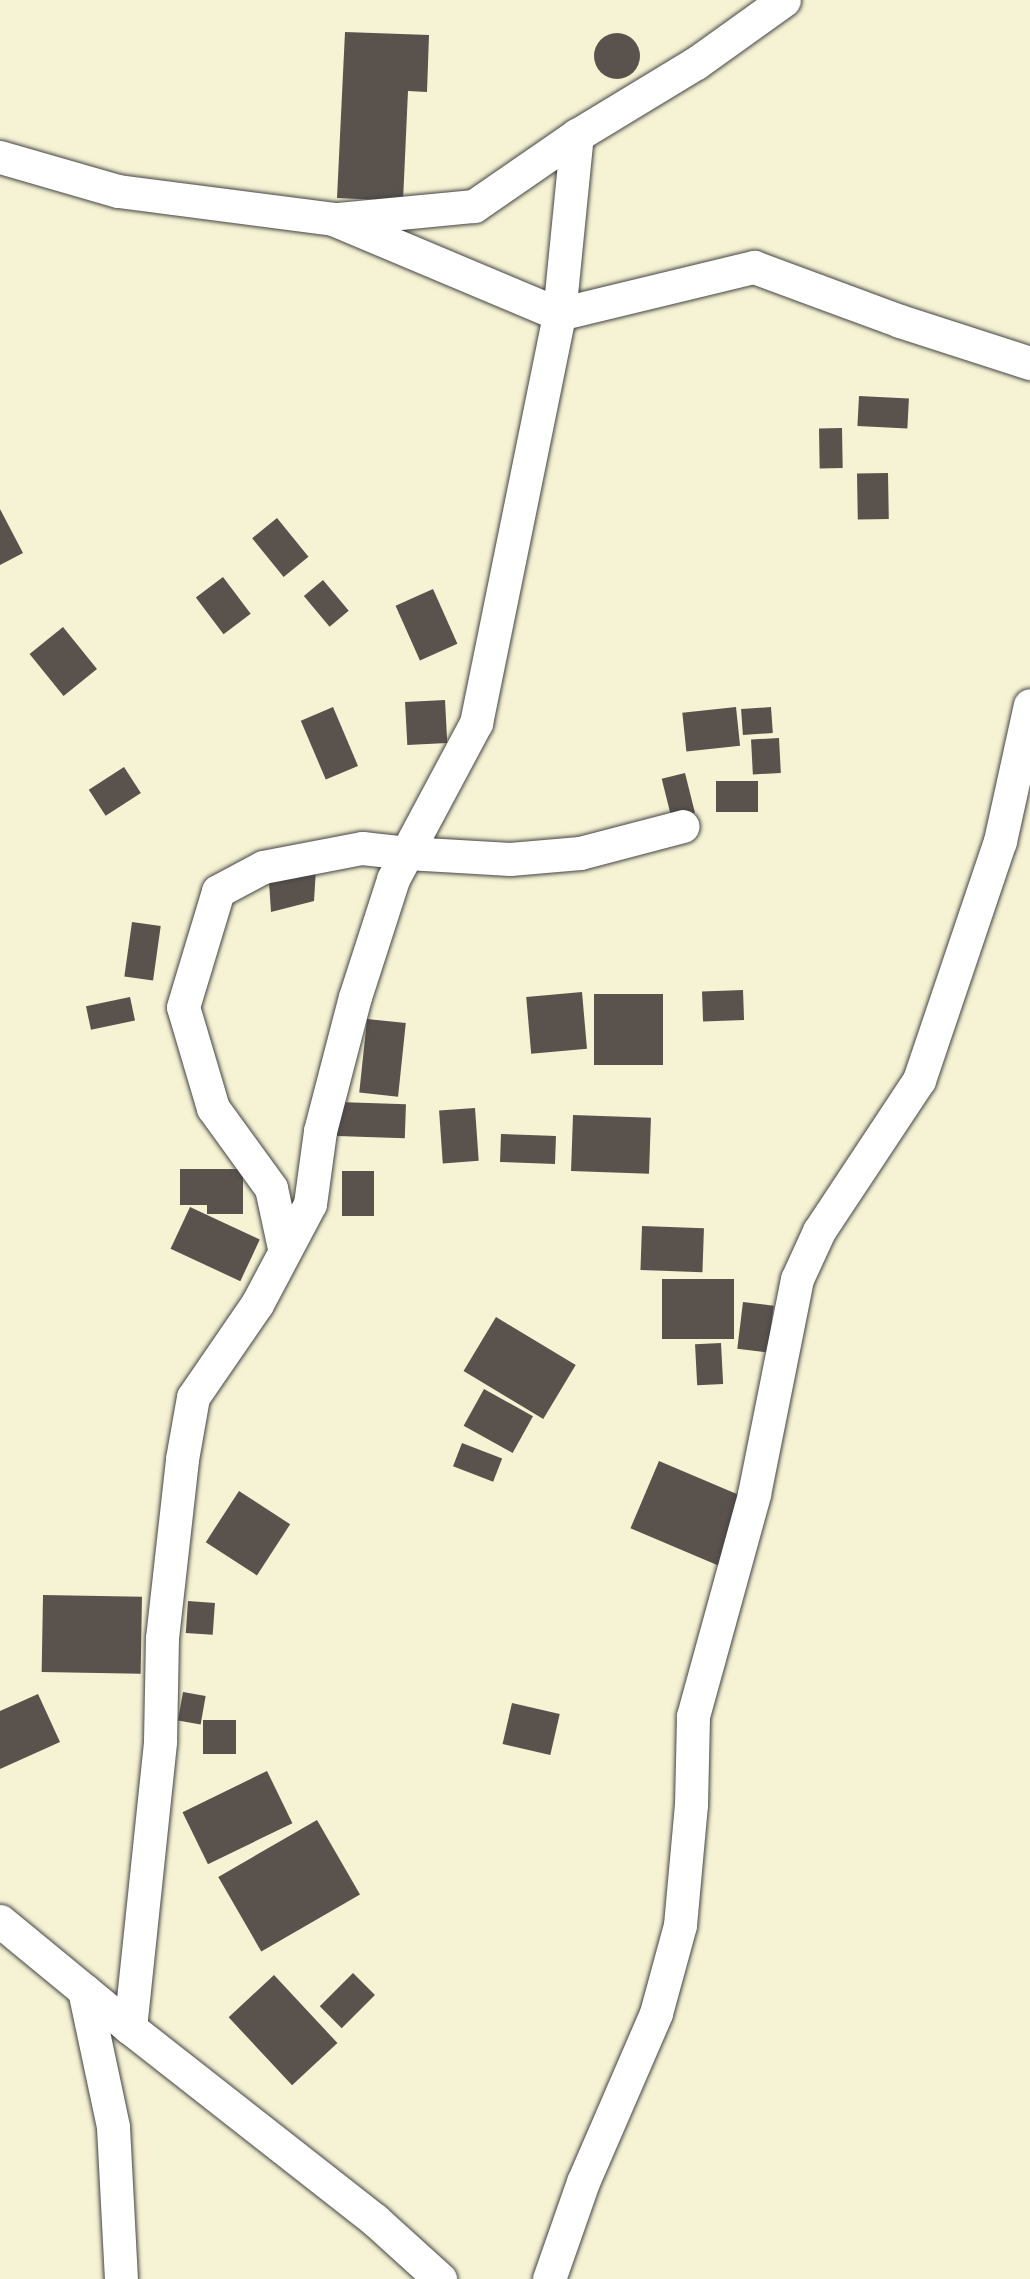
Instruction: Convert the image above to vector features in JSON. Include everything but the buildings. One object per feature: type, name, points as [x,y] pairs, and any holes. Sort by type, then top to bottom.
[{"type":"street","points":[[0,157],[118,191],[333,219],[474,206],[577,135],[696,63],[784,0]]},
{"type":"street","points":[[130,2028],[160,1741],[162,1638],[182,1460],[193,1397],[257,1304],[284,1248],[310,1204],[320,1131],[355,997],[400,866],[476,723],[559,314],[577,135]]},
{"type":"street","points":[[333,219],[559,314],[754,267],[900,321],[1030,363]]},
{"type":"street","points":[[549,2279],[583,2182],[656,2013],[680,1925],[691,1805],[693,1716],[754,1494],[797,1279],[819,1231],[920,1080],[1000,841],[1030,705]]},
{"type":"street","points":[[284,1248],[271,1188],[213,1108],[183,1007],[218,891],[262,867],[362,848],[400,866],[510,859],[580,853],[683,826]]},
{"type":"street","points":[[0,1921],[130,2028],[375,2220],[440,2279]]},
{"type":"street","points":[[84,1990],[113,2127],[121,2279]]},
{"type":"shaded area","points":[[0,0],[1030,0],[1030,2279],[0,2279]]}]
